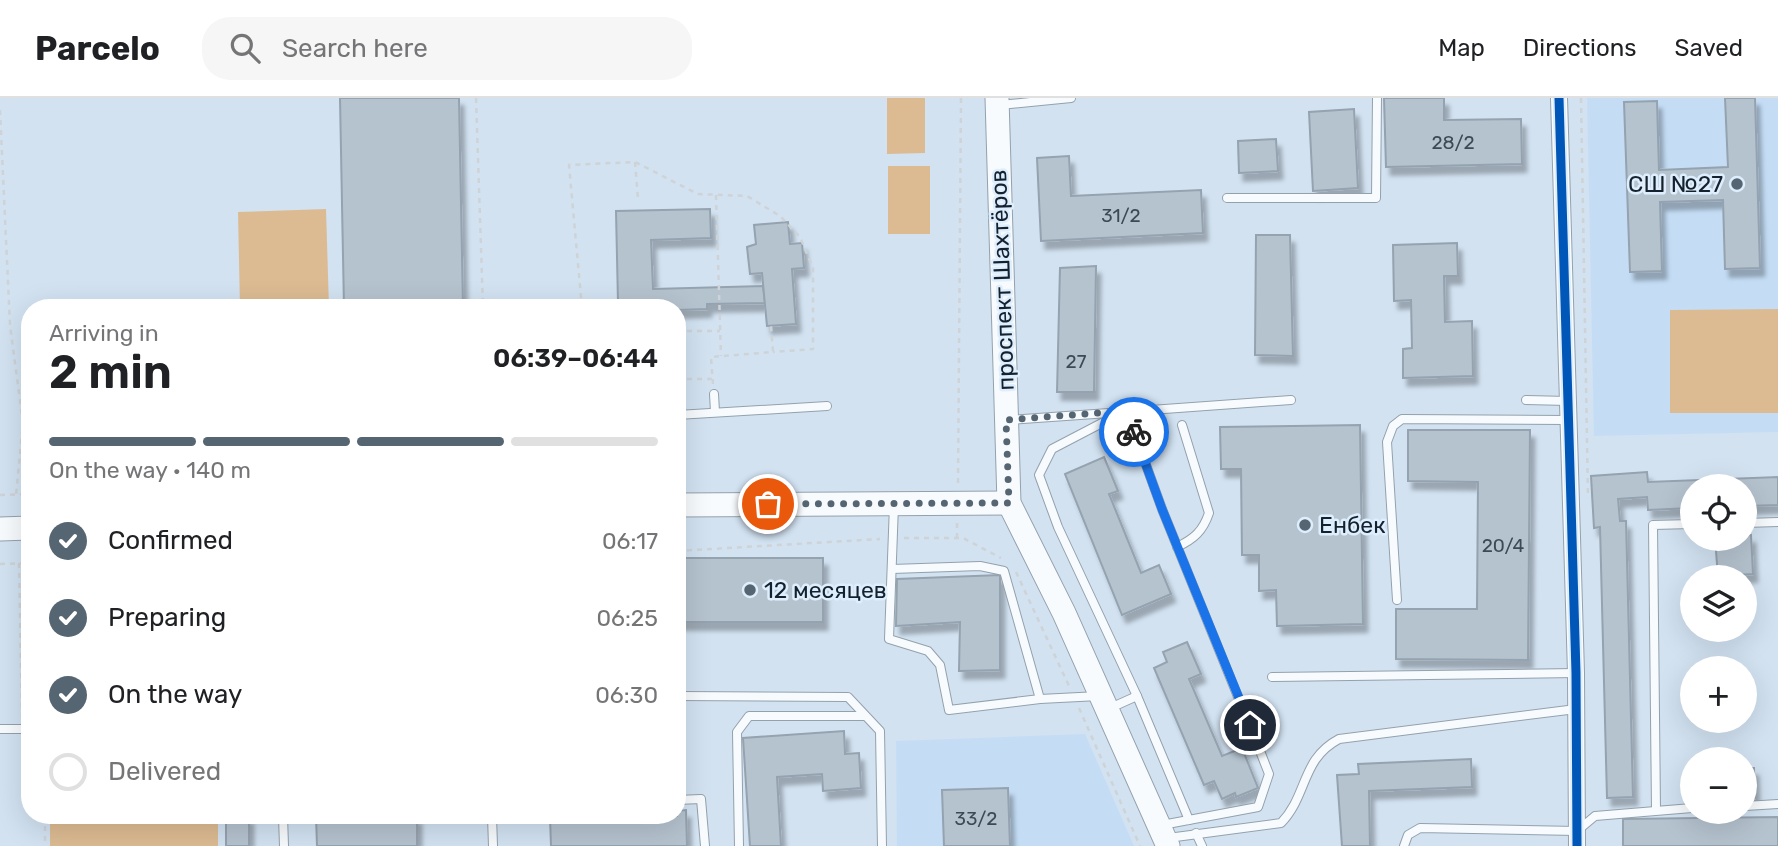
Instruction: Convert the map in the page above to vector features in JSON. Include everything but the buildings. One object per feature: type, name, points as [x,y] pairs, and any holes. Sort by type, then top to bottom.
[{"type":"main road","name":"проспект Шахтёров","points":[[997,102],[1009,503],[1064,613],[1164,837]]},
{"type":"main road","points":[[686,505],[1009,503]]},
{"type":"main road","points":[[0,529],[21,528]]},
{"type":"street","points":[[1559,98],[1576,673],[1577,839]]},
{"type":"lane","points":[[997,102],[1071,98]]},
{"type":"lane","points":[[1227,198],[1376,198],[1377,98]]},
{"type":"lane","points":[[714,394],[715,412]]},
{"type":"lane","points":[[1006,420],[1290,400]]},
{"type":"lane","points":[[1526,400],[1568,401]]},
{"type":"lane","points":[[686,414],[827,406]]},
{"type":"lane","points":[[1123,411],[1129,418],[1177,547],[1269,774],[1258,807],[1189,820],[1164,837]]},
{"type":"lane","points":[[1123,411],[1052,449],[1039,475],[1058,527],[1137,696],[1189,820]]},
{"type":"lane","points":[[1397,600],[1387,442],[1393,426],[1402,419],[1569,420]]},
{"type":"lane","points":[[1177,547],[1193,539],[1205,525],[1209,513],[1182,425]]},
{"type":"lane","points":[[894,505],[889,639],[928,650],[940,665],[949,709],[1041,699],[1075,699],[1103,703],[1137,696]]},
{"type":"lane","points":[[1757,523],[1778,522]]},
{"type":"lane","points":[[1656,810],[1653,525],[1680,524]]},
{"type":"lane","points":[[892,569],[979,566],[1003,571],[1041,699]]},
{"type":"lane","points":[[1272,677],[1576,673]]},
{"type":"lane","points":[[686,696],[848,697],[880,731],[882,846]]},
{"type":"lane","points":[[1164,837],[1281,823],[1291,812],[1313,759],[1324,747],[1339,739],[1576,709]]},
{"type":"lane","points":[[739,846],[737,732],[742,722],[749,716],[865,716]]},
{"type":"lane","points":[[0,729],[21,729]]},
{"type":"lane","points":[[686,800],[701,799],[705,846]]},
{"type":"lane","points":[[1757,805],[1778,804]]},
{"type":"lane","points":[[1404,846],[1408,835],[1420,828],[1577,839],[1595,816],[1680,809]]},
{"type":"lane","points":[[283,824],[284,846]]},
{"type":"lane","points":[[492,824],[493,846]]},
{"type":"lane","points":[[1196,833],[1202,846]]},
{"type":"path","points":[[475,98],[483,299]]},
{"type":"path","points":[[958,503],[961,98]]},
{"type":"path","points":[[1581,98],[1588,508]]},
{"type":"path","points":[[0,110],[10,325],[21,408]]},
{"type":"path","points":[[635,162],[638,199]]},
{"type":"path","points":[[581,299],[569,165],[635,162],[698,194],[747,196],[780,216],[800,237],[813,268],[813,349],[711,357],[714,394]]},
{"type":"path","points":[[716,195],[721,356]]},
{"type":"path","points":[[772,326],[773,352]]},
{"type":"path","points":[[686,331],[720,331]]},
{"type":"path","points":[[686,379],[713,379]]},
{"type":"path","points":[[16,495],[21,444]]},
{"type":"path","points":[[0,495],[21,495]]},
{"type":"path","points":[[686,550],[893,538],[963,538],[999,555],[1004,562]]},
{"type":"path","points":[[0,564],[19,563],[21,610]]},
{"type":"path","points":[[1010,568],[1020,575],[1140,846]]},
{"type":"path","points":[[45,824],[45,846]]},
{"type":"shaded area","points":[[887,98],[925,98],[925,153],[887,154]]},
{"type":"shaded area","points":[[1587,98],[1778,98],[1778,432],[1594,436]]},
{"type":"shaded area","points":[[888,166],[930,166],[930,234],[888,234]]},
{"type":"shaded area","points":[[326,209],[329,299],[240,299],[238,212]]},
{"type":"shaded area","points":[[1778,309],[1778,413],[1670,413],[1670,310]]},
{"type":"shaded area","points":[[1085,734],[1134,846],[897,846],[896,741]]},
{"type":"shaded area","points":[[50,824],[218,824],[218,846],[50,846]]},
{"type":"cycle path","points":[[1559,98],[1576,673],[1577,846]]},
{"type":"way so far","points":[[768,504],[1009,503],[1006,420],[1123,411],[1134,432]]},
{"type":"place","name":"СШ №27","points":[[1737,184]]},
{"type":"place","name":"Енбек","points":[[1305,525]]},
{"type":"place","name":"12 месяцев","points":[[750,590]]},
{"type":"route","points":[[1134,432],[1162,509],[1250,725]]}]
